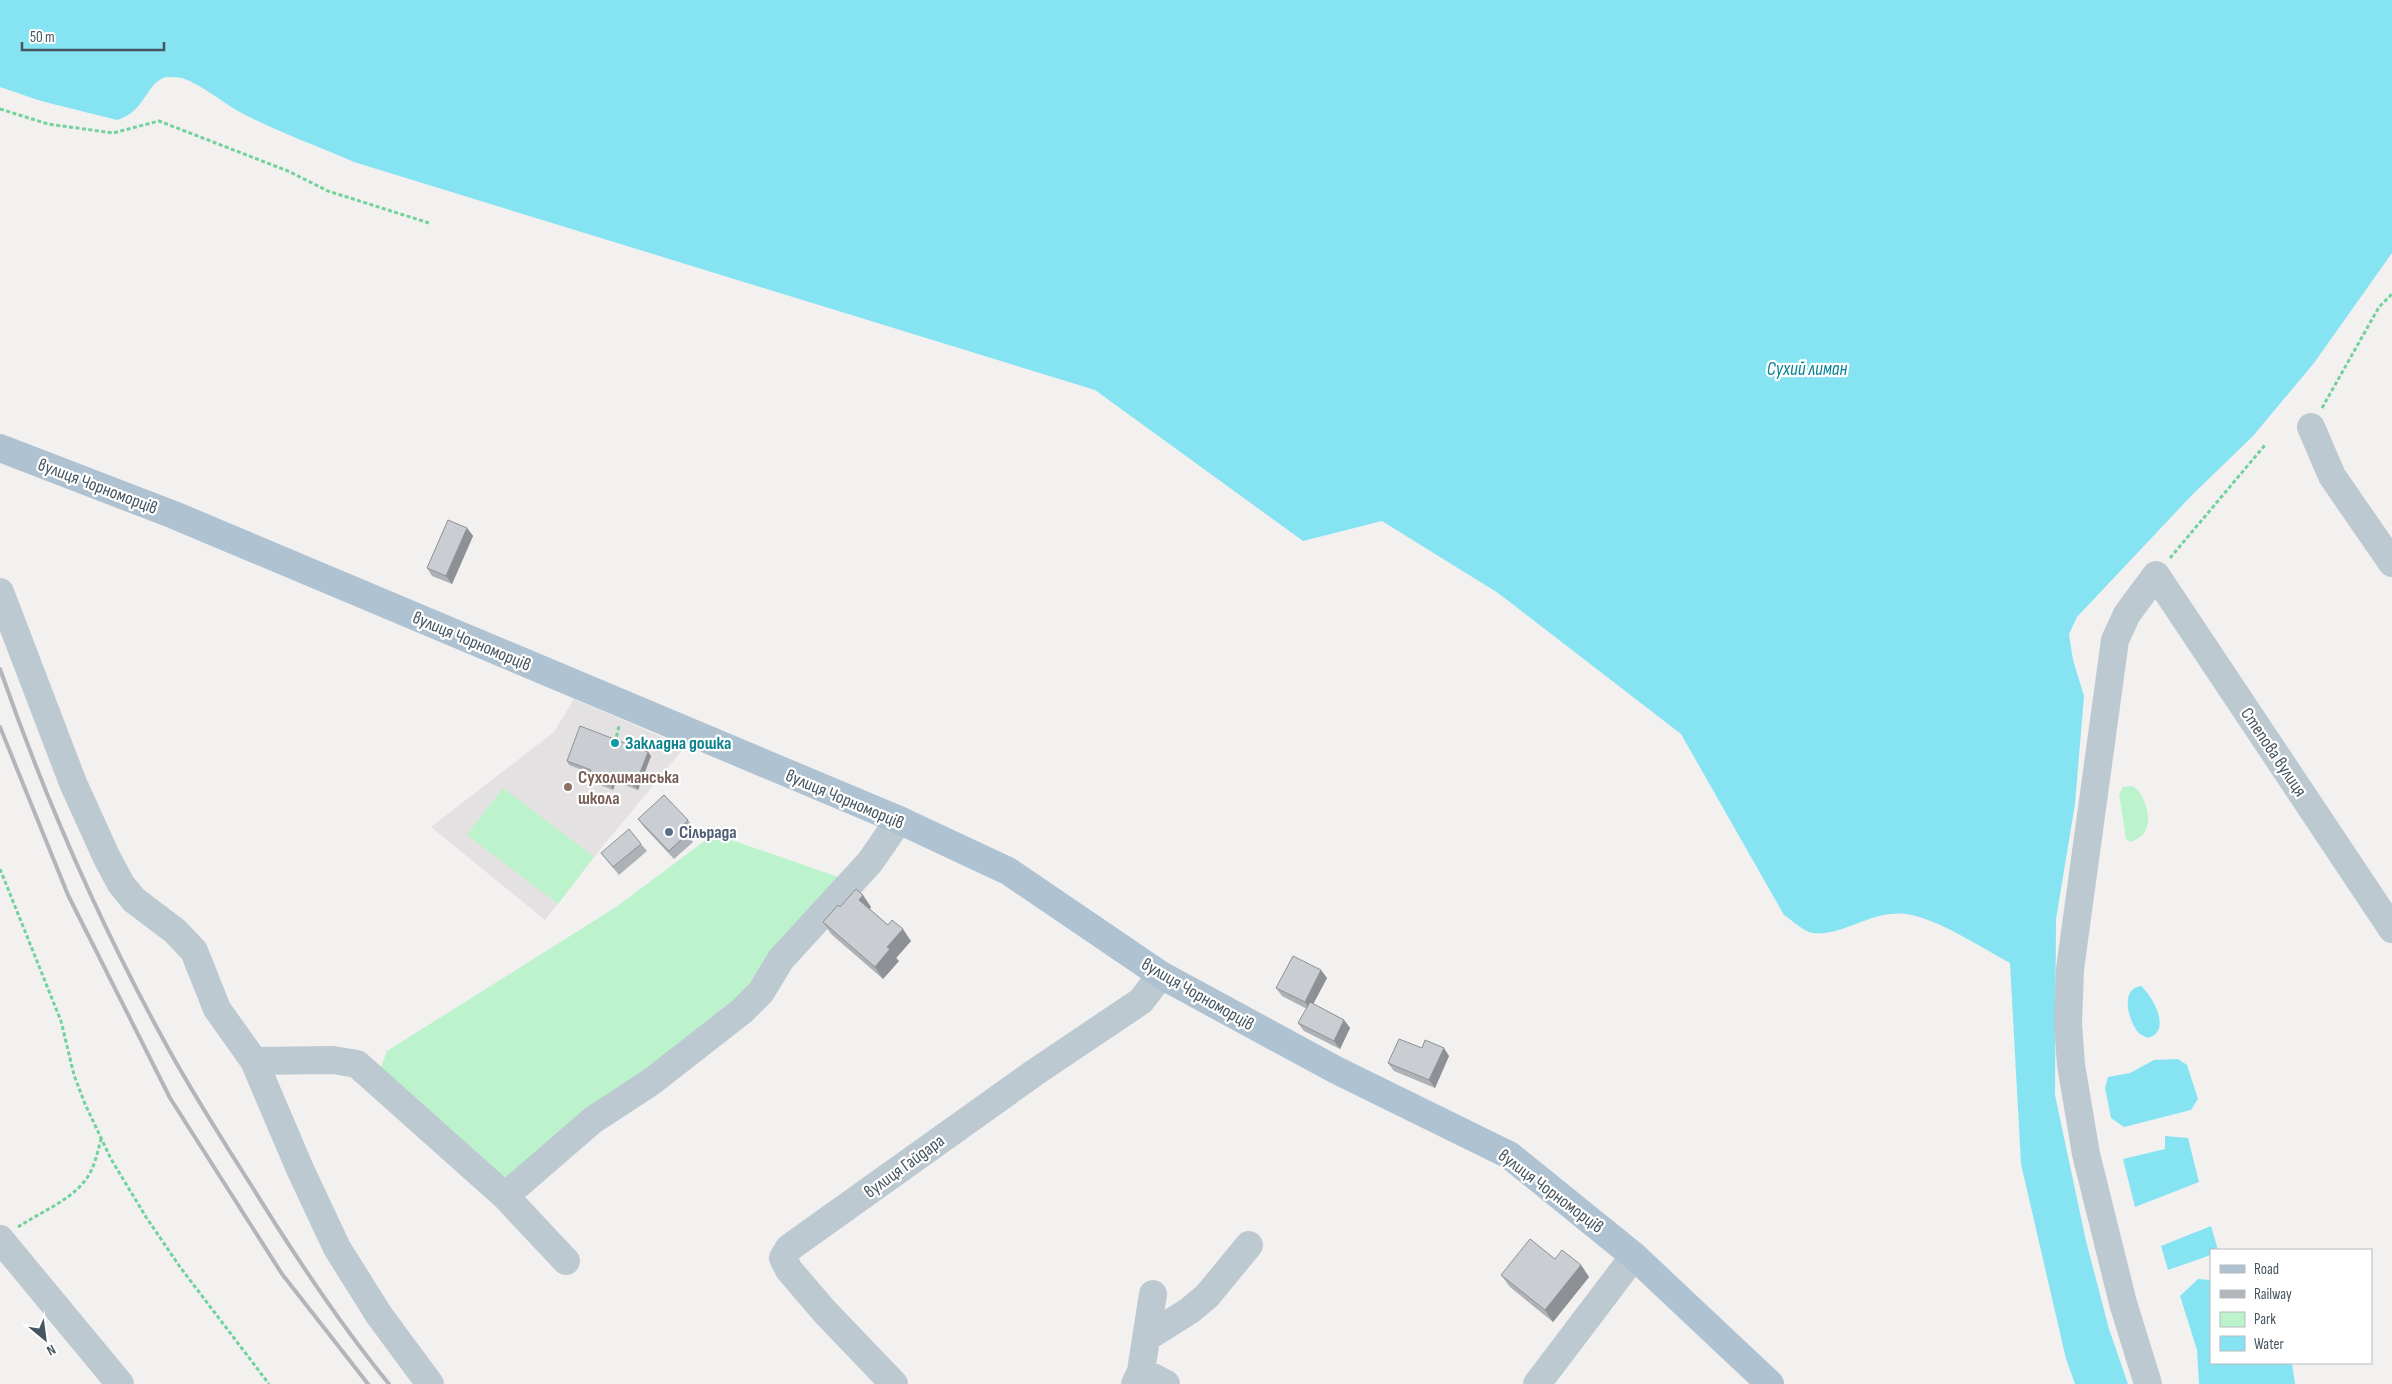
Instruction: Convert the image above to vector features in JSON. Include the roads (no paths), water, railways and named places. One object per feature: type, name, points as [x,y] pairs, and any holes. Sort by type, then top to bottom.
[{"type":"main road","name":"вулиця Чорноморців","points":[[0,448],[174,515],[899,820],[1008,871],[1161,976],[1336,1070],[1509,1155],[1634,1256],[1770,1384]]},
{"type":"street","points":[[2311,427],[2332,476],[2392,563]]},
{"type":"street","name":"Степова вулиця","points":[[2148,1384],[2123,1303],[2086,1154],[2071,1065],[2068,1024],[2070,969],[2115,640],[2127,614],[2156,576],[2392,929]]},
{"type":"street","points":[[0,592],[73,783],[107,858],[134,900],[175,932],[194,951],[217,1009],[254,1061],[300,1169],[337,1248],[378,1315],[430,1384]]},
{"type":"street","points":[[505,1196],[593,1120],[651,1082],[742,1011],[761,992],[781,959],[870,862],[899,820]]},
{"type":"street","name":"вулиця Гайдара","points":[[894,1384],[825,1312],[789,1270],[783,1258],[785,1253],[797,1242],[1034,1073],[1141,1001],[1161,976]]},
{"type":"street","points":[[254,1061],[333,1060],[357,1064],[505,1196],[566,1261]]},
{"type":"street","points":[[7,1234],[120,1384]]},
{"type":"street","points":[[1146,1338],[1189,1311],[1206,1296],[1248,1245]]},
{"type":"street","points":[[1537,1384],[1634,1256]]},
{"type":"street","points":[[1153,1294],[1138,1377],[1166,1384]]},
{"type":"water","name":"Сухий лиман","points":[[0,0],[2392,0],[2392,253],[2314,363],[2253,436],[2192,495],[2077,617],[2069,634],[2073,660],[2084,696],[2075,804],[2056,919],[2055,1095],[2086,1241],[2109,1329],[2128,1384],[2075,1384],[2066,1359],[2021,1164],[2010,963],[1945,927],[1906,914],[1881,916],[1824,933],[1809,932],[1798,926],[1784,915],[1681,734],[1498,593],[1382,521],[1303,541],[1095,390],[354,162],[252,118],[182,78],[167,77],[160,80],[154,84],[134,110],[127,116],[117,120],[41,101],[0,87]]},
{"type":"water","points":[[2141,986],[2151,998],[2160,1022],[2159,1029],[2155,1035],[2147,1038],[2138,1032],[2131,1019],[2128,1005],[2130,992],[2134,988]]},
{"type":"water","points":[[2178,1059],[2187,1065],[2198,1099],[2191,1110],[2124,1127],[2111,1118],[2105,1088],[2108,1077],[2130,1073],[2154,1060]]},
{"type":"water","points":[[2165,1136],[2188,1138],[2199,1182],[2135,1207],[2123,1159],[2165,1149]]},
{"type":"water","points":[[2211,1226],[2218,1249],[2210,1249],[2210,1255],[2168,1270],[2161,1246]]},
{"type":"water","points":[[2198,1279],[2210,1280],[2210,1364],[2292,1364],[2295,1384],[2199,1384],[2197,1350],[2180,1296]]},
{"type":"railway","points":[[0,669],[35,763],[94,902],[138,993],[172,1056],[216,1130],[300,1262],[334,1312],[389,1384]]},
{"type":"railway","points":[[0,727],[68,895],[170,1098],[282,1274],[368,1384]]},
{"type":"place","name":"Закладна дошка","points":[[615,743]]},
{"type":"place","name":"Сухолиманська школа","points":[[568,787]]},
{"type":"place","name":"Сільрада","points":[[669,832]]}]
